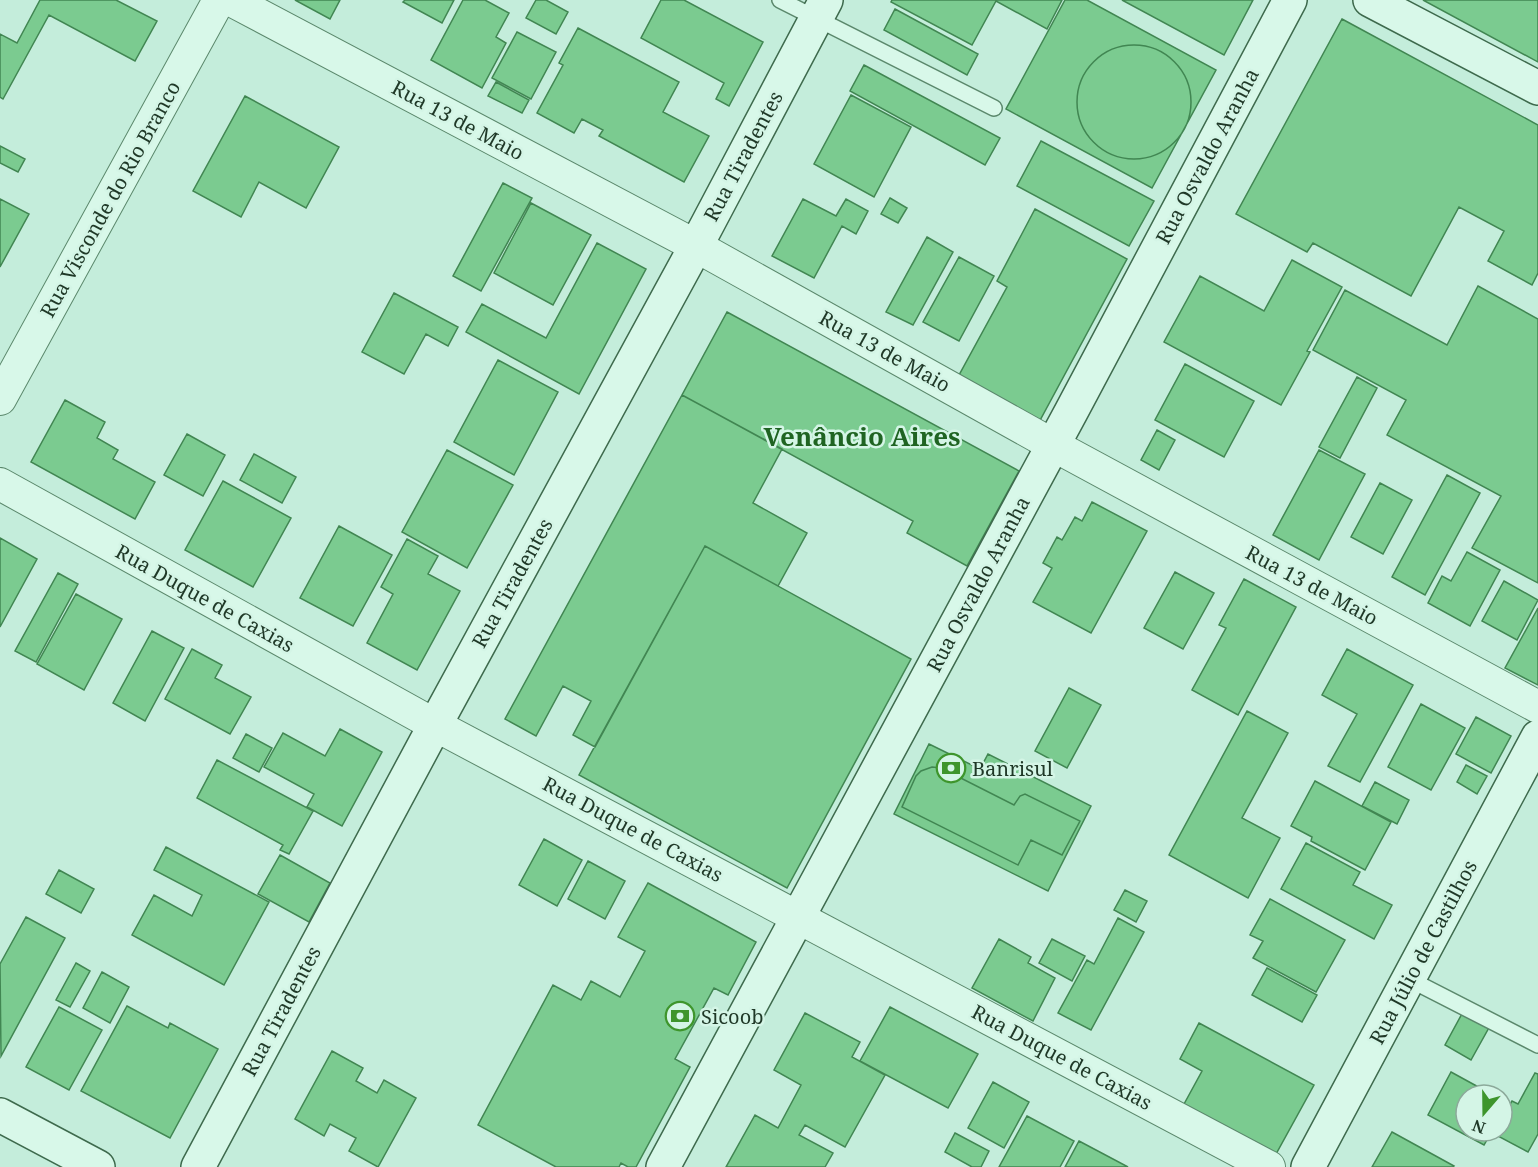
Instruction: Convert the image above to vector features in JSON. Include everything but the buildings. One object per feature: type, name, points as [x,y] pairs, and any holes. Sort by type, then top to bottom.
[{"type":"main road","name":"Rua Osvaldo Aranha","points":[[663,1167],[1053,445],[1290,0]]},
{"type":"main road","points":[[1370,0],[1538,88]]},
{"type":"main road","name":"Rua Tiradentes","points":[[198,1167],[696,246],[821,10]]},
{"type":"main road","name":"Rua Júlio de Castilhos","points":[[1308,1167],[1538,737]]},
{"type":"main road","points":[[0,1115],[98,1167]]},
{"type":"street","name":"Rua Visconde do Rio Branco","points":[[0,399],[219,0]]},
{"type":"street","name":"Rua 13 de Maio","points":[[231,0],[696,246],[1053,445],[1538,707]]},
{"type":"street","name":"Rua Duque de Caxias","points":[[0,484],[435,725],[1269,1167]]},
{"type":"lane","points":[[780,0],[821,10],[994,108]]},
{"type":"lane","points":[[1408,979],[1538,1045]]},
{"type":"place","name":"Banrisul","points":[[951,768]]},
{"type":"place","name":"Sicoob","points":[[680,1016]]},
{"type":"district","name":"Venâncio Aires","points":[[862,436]]}]
